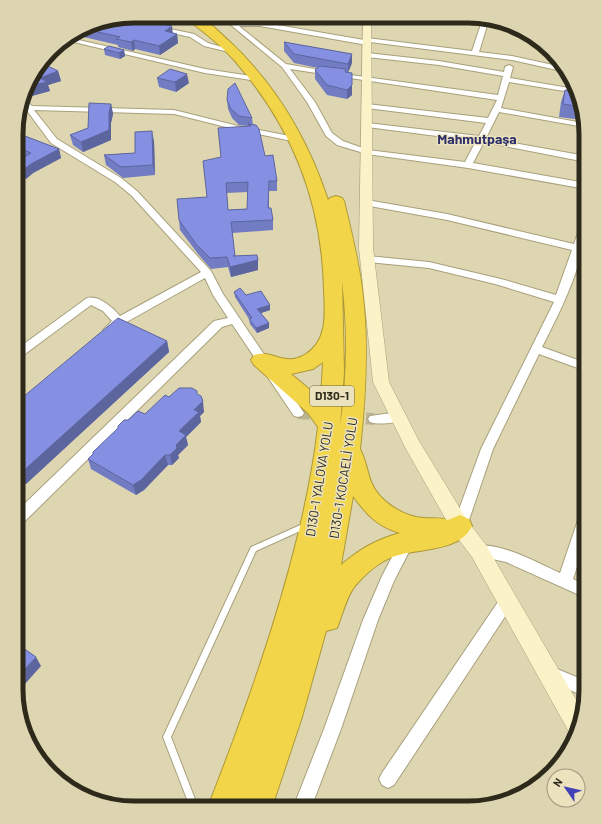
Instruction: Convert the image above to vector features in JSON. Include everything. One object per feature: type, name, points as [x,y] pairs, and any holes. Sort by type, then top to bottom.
[{"type":"highway","name":"D130-1 YALOVA YOLU","points":[[200,23],[233,51],[258,79],[277,104],[297,140],[315,184],[327,227],[333,282],[335,321],[335,360],[328,427],[314,522],[299,585],[284,636],[251,737],[226,801]]},
{"type":"highway","name":"D130-1 KOCAELİ YOLU","points":[[214,23],[247,52],[284,94],[312,142],[332,188],[346,245],[355,312],[355,384],[350,447],[339,513],[314,626],[258,801]]},
{"type":"highway","points":[[261,360],[277,366],[296,366],[308,364],[324,350],[330,341],[335,321]]},
{"type":"highway","points":[[261,360],[316,407],[321,413],[328,427]]},
{"type":"highway","points":[[350,447],[361,488],[376,508],[397,522],[423,530],[460,526]]},
{"type":"highway","points":[[274,754],[294,713],[338,589],[345,578],[366,560],[386,548],[407,542],[442,536],[460,526]]},
{"type":"main road","points":[[367,23],[368,259],[382,382],[412,444],[460,526],[479,551],[575,720]]},
{"type":"street","points":[[234,24],[260,24],[570,90]]},
{"type":"street","points":[[234,24],[284,66],[311,102],[329,134],[340,143],[367,152],[468,165],[579,185]]},
{"type":"street","points":[[474,53],[485,25]]},
{"type":"street","points":[[148,27],[192,35],[206,46],[233,51]]},
{"type":"street","points":[[75,41],[205,71],[258,79]]},
{"type":"street","points":[[367,46],[474,53],[512,58],[557,68]]},
{"type":"street","points":[[468,165],[497,109],[512,58]]},
{"type":"street","points":[[284,66],[501,98]]},
{"type":"street","points":[[27,105],[174,112],[238,128],[297,140]]},
{"type":"street","points":[[27,106],[44,131],[54,141],[118,180],[134,193],[207,273],[218,295],[298,413]]},
{"type":"street","points":[[367,106],[491,121]]},
{"type":"street","points":[[497,109],[578,124]]},
{"type":"street","points":[[367,125],[481,139],[579,158]]},
{"type":"street","points":[[367,203],[477,223],[578,248],[560,300],[487,449],[460,526]]},
{"type":"street","points":[[368,259],[429,265],[498,281],[560,300]]},
{"type":"street","points":[[101,336],[119,321],[207,273]]},
{"type":"street","points":[[23,350],[91,300],[107,310],[119,321]]},
{"type":"street","points":[[23,514],[218,324],[235,320]]},
{"type":"street","points":[[536,349],[579,364]]},
{"type":"street","points":[[374,419],[399,417]]},
{"type":"street","points":[[305,801],[332,734],[373,614],[392,568],[407,542]]},
{"type":"street","points":[[565,581],[579,547]]},
{"type":"street","points":[[479,551],[508,556],[579,588]]},
{"type":"street","points":[[388,779],[507,602]]},
{"type":"street","points":[[548,674],[579,686]]},
{"type":"lane","points":[[192,801],[167,737],[253,549],[314,522]]},
{"type":"building","points":[[127,23],[157,23],[172,26],[165,31],[177,34],[159,46],[134,40],[131,42],[116,39],[120,37],[93,31],[113,25]]},
{"type":"building","points":[[284,42],[352,54],[348,64],[294,54]]},
{"type":"building","points":[[109,46],[124,50],[119,53],[104,49]]},
{"type":"building","points":[[47,66],[58,71],[40,78],[47,82],[35,85]]},
{"type":"building","points":[[320,66],[346,69],[345,72],[352,73],[352,85],[347,90],[327,85],[315,70]]},
{"type":"building","points":[[170,69],[187,74],[175,82],[157,78]]},
{"type":"building","points":[[235,83],[252,118],[239,116],[231,109],[227,100],[228,89]]},
{"type":"building","points":[[565,90],[570,90],[575,106],[563,104]]},
{"type":"building","points":[[89,103],[111,104],[109,113],[109,130],[81,142],[70,135],[88,128]]},
{"type":"building","points":[[248,124],[256,125],[259,129],[265,156],[273,155],[277,181],[269,181],[268,208],[271,208],[273,220],[231,222],[235,256],[257,255],[258,260],[230,267],[227,257],[210,258],[196,244],[179,220],[177,199],[207,197],[203,161],[221,157],[218,128],[251,126]],"holes":[[[248,182],[247,209],[228,210],[226,183]]]},
{"type":"building","points":[[152,131],[153,165],[121,167],[104,155],[135,153],[135,132]]},
{"type":"building","points":[[23,135],[59,149],[23,170],[23,158],[31,153],[23,150]]},
{"type":"building","points":[[240,288],[246,295],[261,291],[270,305],[257,309],[269,323],[256,328],[249,319],[252,318],[234,292]]},
{"type":"building","points":[[118,318],[167,341],[23,471],[23,397]]},
{"type":"building","points":[[179,388],[192,388],[197,391],[197,394],[201,396],[203,401],[194,410],[199,412],[179,431],[186,435],[176,445],[177,448],[170,455],[165,455],[141,480],[133,485],[88,459],[124,420],[128,420],[138,411],[145,414],[165,395],[169,397]]},
{"type":"building","points":[[23,648],[36,657],[23,671]]},
{"type":"tunnel","points":[[298,413],[325,415]]},
{"type":"tunnel","points":[[348,417],[374,419]]},
{"type":"district","name":"Mahmutpaşa","points":[[477,139]]}]
